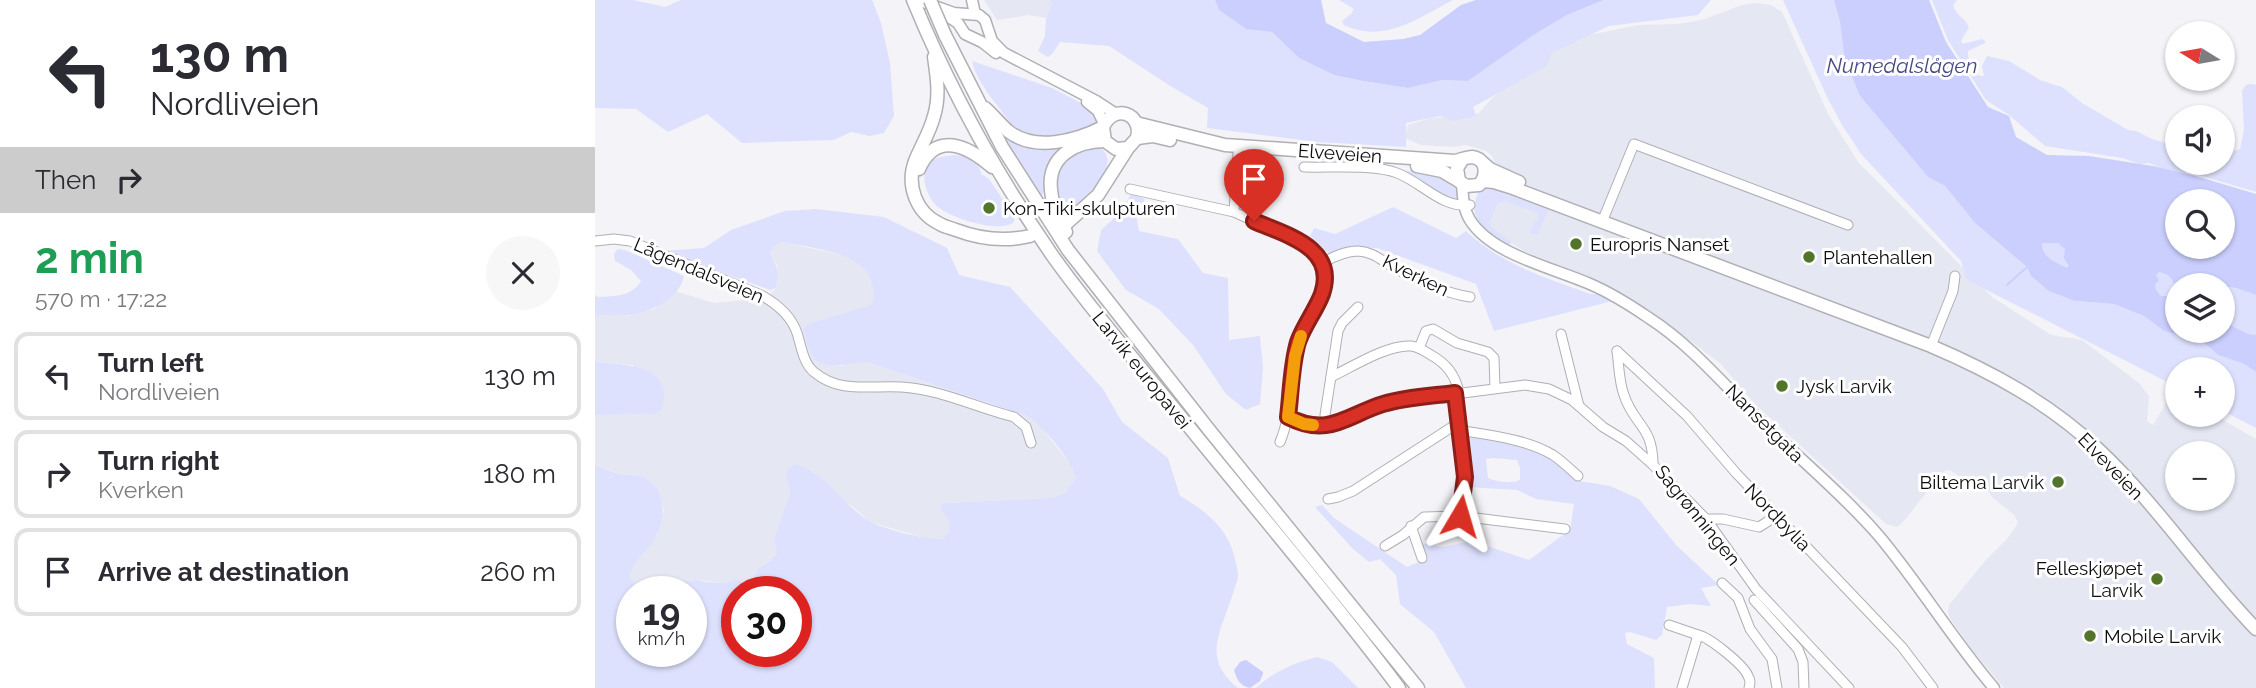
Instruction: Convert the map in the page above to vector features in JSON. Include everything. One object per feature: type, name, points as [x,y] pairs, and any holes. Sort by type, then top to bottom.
[{"type":"highway","name":"Larvik europavei","points":[[916,0],[933,47],[1000,175],[1053,256],[1120,344],[1399,688]]},
{"type":"highway","name":"Larvik europavei","points":[[932,4],[978,103],[1021,179],[1086,274],[1418,688]]},
{"type":"highway","points":[[933,47],[938,95],[931,125],[914,164],[911,184],[915,199],[924,212],[939,224],[953,229],[988,239],[1030,236]]},
{"type":"highway","points":[[978,103],[1008,131],[1021,139],[1035,142],[1050,142],[1083,135],[1103,125],[1116,114],[1130,116],[1136,122],[1139,130],[1133,143],[1110,178],[1093,201],[1067,223]]},
{"type":"highway","name":"Elveveien","points":[[1136,122],[1225,145],[1455,161],[1463,159]]},
{"type":"highway","points":[[1103,125],[1109,144],[1110,178]]},
{"type":"highway","name":"Elveveien","points":[[1133,143],[1158,137],[1208,150],[1238,154],[1429,167],[1442,171],[1460,183]]},
{"type":"highway","points":[[1086,274],[1052,197],[1051,179],[1056,164],[1071,148],[1083,143],[1109,144],[1120,149],[1133,143]]},
{"type":"highway","points":[[953,229],[932,212],[920,196],[917,178],[926,157],[940,148],[961,146],[979,156],[1000,175]]},
{"type":"highway","points":[[1471,157],[1482,163],[1486,172],[1479,184],[1460,183],[1457,167],[1463,159],[1471,157]]},
{"type":"highway","name":"Elveveien","points":[[1482,163],[1504,176],[1604,218],[1931,346],[2012,385],[2055,414],[2098,449],[2256,629]]},
{"type":"highway","name":"Elveveien","points":[[1479,184],[1510,187],[1604,218]]},
{"type":"main road","points":[[916,0],[983,17],[992,40],[1005,53],[1116,114]]},
{"type":"main road","points":[[963,31],[963,22],[972,14],[972,0]]},
{"type":"main road","points":[[932,4],[953,19],[963,31],[1011,64],[1091,104],[1098,111],[1103,125]]},
{"type":"main road","points":[[973,38],[985,33],[986,24]]},
{"type":"main road","name":"Nansetgata","points":[[1460,183],[1477,228],[1497,244],[1615,296],[1655,322],[1698,356],[1757,417],[1838,492],[1877,534],[1994,688]]},
{"type":"main road","points":[[1467,205],[1479,184]]},
{"type":"street","points":[[1604,218],[1635,145],[1848,225]]},
{"type":"street","points":[[1234,212],[1238,154]]},
{"type":"street","points":[[1304,167],[1388,170],[1421,185],[1451,205],[1467,205]]},
{"type":"street","points":[[1130,189],[1234,212],[1303,242],[1314,251],[1322,263],[1325,279],[1322,294],[1299,341],[1288,417],[1280,442]]},
{"type":"street","name":"Lågendalsveien","points":[[595,242],[614,239],[630,241],[773,301],[792,322],[811,370],[823,378],[841,386],[902,387],[927,391],[1014,417],[1026,427],[1031,443]]},
{"type":"street","name":"Kverken","points":[[1322,263],[1338,254],[1356,251],[1375,254],[1395,267],[1456,295],[1470,297]]},
{"type":"street","points":[[1931,346],[1953,291],[1955,276]]},
{"type":"street","points":[[1326,425],[1325,415],[1338,331],[1357,307]]},
{"type":"street","points":[[1419,348],[1426,331],[1433,329],[1457,343],[1488,352],[1494,358],[1495,388]]},
{"type":"street","points":[[1561,334],[1579,406]]},
{"type":"street","points":[[1331,377],[1394,348],[1405,346],[1419,348],[1439,359],[1451,370],[1457,393],[1458,427],[1465,477],[1460,516]]},
{"type":"street","name":"Sagrønningen","points":[[1617,351],[1624,397],[1649,434],[1653,465],[1706,519],[1756,589],[1849,688]]},
{"type":"street","name":"Nordbylia","points":[[1617,351],[1687,416],[1735,473],[1902,647],[1933,688]]},
{"type":"street","points":[[1288,417],[1304,424],[1326,425],[1346,421],[1371,408],[1393,402],[1525,384],[1549,389],[1579,406],[1653,465]]},
{"type":"street","points":[[1328,499],[1353,491],[1458,427],[1538,447],[1555,456],[1578,476]]},
{"type":"street","points":[[1706,519],[1723,519],[1759,527],[1775,514]]},
{"type":"street","points":[[1385,546],[1403,536],[1424,517],[1431,515],[1565,529]]},
{"type":"street","points":[[1411,526],[1422,558]]},
{"type":"street","points":[[1722,583],[1738,598],[1750,629],[1772,659],[1777,688]]},
{"type":"street","points":[[1754,600],[1798,649],[1803,662],[1804,688]]},
{"type":"street","points":[[1669,625],[1706,637],[1744,670],[1749,677],[1749,688]]},
{"type":"street","points":[[1693,688],[1683,684],[1698,635]]},
{"type":"shaded area","points":[[595,0],[633,0],[665,7],[681,0],[872,0],[881,23],[890,63],[894,116],[884,133],[870,136],[851,132],[834,140],[742,143],[707,114],[668,132],[636,109],[595,108]]},
{"type":"shaded area","points":[[984,0],[1049,0],[1052,4],[1046,18],[1029,15],[997,20]]},
{"type":"shaded area","points":[[1049,0],[1215,0],[1219,10],[1246,29],[1272,32],[1299,58],[1334,75],[1408,88],[1442,80],[1468,81],[1567,15],[1604,0],[1711,0],[1698,15],[1609,26],[1552,53],[1547,66],[1473,107],[1476,116],[1454,121],[1440,116],[1406,123],[1406,147],[1318,142],[1207,128],[1208,108],[1109,46],[1060,42],[1048,57],[1038,51],[1045,36],[1046,18],[1052,4]]},
{"type":"shaded area","points":[[1339,0],[1453,0],[1414,21],[1373,32],[1344,25],[1342,21],[1354,9]]},
{"type":"shaded area","points":[[1783,0],[1834,0],[1860,96],[1928,177],[1945,186],[1975,223],[2027,267],[2031,276],[2075,301],[2114,304],[2144,316],[2165,331],[2165,343],[2204,343],[2224,357],[2165,357],[2165,381],[1967,280],[1961,261],[1861,154],[1828,99]]},
{"type":"shaded area","points":[[1932,0],[1957,0],[1954,8],[1969,27],[1961,41],[1963,44],[1982,39],[1985,41],[1968,51],[1971,65],[1980,76],[1984,76],[1982,66],[1987,56],[2009,61],[2040,80],[2062,87],[2082,103],[2128,130],[2165,143],[2165,170],[2149,163],[2140,164],[2122,158],[2045,146],[2009,115],[1986,100],[1948,40]]},
{"type":"shaded area","points":[[1755,3],[1771,5],[1782,12],[1828,114],[1858,162],[1992,297],[2051,335],[2082,340],[2139,383],[2149,396],[2147,421],[2153,425],[2165,405],[2165,427],[2235,427],[2256,439],[2256,688],[2004,688],[1973,651],[1948,611],[1949,605],[2018,523],[2014,515],[1992,497],[1985,486],[1980,482],[1965,480],[1950,470],[1944,471],[1903,522],[1897,527],[1886,524],[1755,404],[1721,364],[1656,315],[1607,285],[1526,252],[1485,227],[1496,166],[1492,156],[1486,151],[1466,145],[1421,145],[1405,136],[1408,125],[1431,118],[1479,113],[1493,97],[1553,51],[1584,36],[1639,25],[1702,20]]},
{"type":"shaded area","points":[[972,61],[1052,88],[1081,103],[1096,117],[1095,124],[1058,137],[1039,138],[1021,132],[1007,119],[985,89]]},
{"type":"shaded area","points":[[2251,84],[2256,85],[2256,192],[2198,175],[2235,175],[2235,151],[2240,149],[2244,129],[2242,91]]},
{"type":"shaded area","points":[[1003,135],[1073,140],[1041,197]]},
{"type":"shaded area","points":[[1099,147],[1106,155],[1104,174],[1089,194],[1064,217],[1055,189],[1056,176],[1062,163],[1079,149]]},
{"type":"shaded area","points":[[956,155],[976,162],[981,174],[989,179],[1014,216],[1014,222],[997,226],[975,223],[943,211],[933,202],[925,185],[926,167],[936,159]]},
{"type":"shaded area","points":[[1400,170],[1438,174],[1457,186],[1459,197],[1457,200],[1449,200]]},
{"type":"shaded area","points":[[1489,185],[1605,229],[1549,208],[1538,234],[1535,235],[1530,233],[1539,218],[1538,213],[1505,201],[1497,204],[1489,224],[1511,241],[1508,245],[1485,228],[1476,215],[1476,198],[1481,188]]},
{"type":"shaded area","points":[[1131,194],[1145,199],[1136,214],[1139,231],[1178,239],[1203,273],[1228,278],[1229,340],[1260,336],[1263,368],[1260,404],[1246,410],[1226,394],[1193,345],[1159,309],[1126,290],[1097,251],[1101,230],[1120,213]]},
{"type":"shaded area","points":[[1393,207],[1456,238],[1466,231],[1494,253],[1540,276],[1590,294],[1604,294],[1616,300],[1494,331],[1476,284],[1377,248],[1329,254],[1310,236],[1314,228],[1335,234]]},
{"type":"shaded area","points":[[816,209],[884,217],[947,248],[959,275],[1010,287],[1103,389],[1122,422],[1168,458],[1180,496],[1207,514],[1227,538],[1238,577],[1220,630],[1217,654],[1219,665],[1238,688],[595,688],[595,465],[618,473],[643,477],[656,487],[663,510],[654,540],[635,563],[630,576],[616,576],[616,667],[707,667],[707,582],[721,583],[721,667],[812,667],[812,576],[756,576],[757,569],[777,553],[774,539],[790,493],[786,476],[788,469],[795,464],[817,475],[869,521],[916,536],[936,539],[943,539],[949,532],[949,520],[940,509],[944,503],[1051,498],[1065,493],[1076,478],[1056,444],[1027,416],[867,362],[831,366],[818,362],[808,347],[803,329],[810,323],[871,305],[874,297],[872,284],[868,273],[859,264],[821,249],[782,242],[774,246],[770,254],[778,279],[776,288],[770,290],[662,251],[704,248],[731,230],[785,211]]},
{"type":"shaded area","points":[[782,242],[847,256],[860,264],[871,276],[875,299],[872,305],[810,323],[813,357],[825,365],[842,366],[852,362],[867,362],[1027,416],[1039,425],[1073,467],[1076,478],[1065,493],[1051,498],[944,503],[950,532],[943,539],[929,539],[870,522],[852,506],[786,476],[790,493],[774,539],[777,553],[757,569],[756,576],[721,576],[721,583],[707,581],[707,576],[630,576],[634,562],[657,535],[664,510],[661,498],[652,483],[642,477],[595,465],[595,415],[654,414],[633,365],[595,362],[595,316],[602,313],[628,316],[654,309],[675,291],[714,303],[766,298],[776,288],[778,281],[777,265],[770,254],[774,246]]},
{"type":"shaded area","points":[[2042,243],[2058,243],[2066,249],[2067,268],[2047,256]]},
{"type":"shaded area","points":[[618,249],[684,276],[677,291],[645,312],[595,316],[595,295],[622,295],[633,290],[641,281],[631,270],[615,261],[614,254]]},
{"type":"shaded area","points":[[2159,272],[2165,273],[2165,296],[2155,290],[2159,280],[2156,275]]},
{"type":"shaded area","points":[[2235,288],[2256,295],[2256,335],[2235,327]]},
{"type":"shaded area","points":[[2235,361],[2256,372],[2256,428],[2235,417]]},
{"type":"shaded area","points":[[595,362],[634,366],[655,375],[662,384],[662,410],[654,414],[595,415]]},
{"type":"shaded area","points":[[1461,432],[1506,440],[1555,458],[1574,480],[1610,486],[1639,499],[1677,546],[1719,585],[1701,588],[1711,606],[1690,604],[1667,607],[1662,635],[1656,640],[1625,633],[1627,644],[1654,658],[1655,688],[1466,688],[1434,632],[1400,604],[1396,575],[1380,559],[1369,562],[1352,548],[1315,507],[1322,505],[1334,518],[1407,567],[1423,560],[1421,543],[1443,547],[1472,541],[1529,560],[1570,530],[1574,504],[1536,499],[1517,490],[1467,487]],"holes":[[[1486,459],[1517,460],[1520,480],[1504,482],[1488,478]]]},
{"type":"shaded area","points":[[1317,657],[1332,662],[1358,688],[1256,688],[1284,669]]},
{"type":"water","points":[[1215,0],[1321,0],[1326,23],[1364,42],[1420,35],[1461,5],[1476,0],[1604,0],[1567,15],[1468,81],[1442,80],[1408,88],[1334,75],[1299,58],[1272,32],[1246,29],[1219,10]]},
{"type":"water","name":"Numedalslågen","points":[[1834,0],[1929,0],[1946,42],[1988,107],[2009,116],[2016,137],[2047,155],[2089,156],[2153,166],[2165,169],[2165,175],[2192,175],[2256,194],[2256,295],[2235,288],[2235,273],[2165,275],[2159,272],[2156,275],[2159,280],[2155,285],[2161,296],[2165,296],[2165,331],[2144,316],[2114,304],[2075,301],[2049,291],[2031,276],[2027,267],[1975,223],[1945,186],[1928,177],[1860,96],[1845,60]],"holes":[[[2042,243],[2058,243],[2065,249],[2067,268],[2044,252]]]},
{"type":"water","name":"Numedalslågen","points":[[2235,327],[2256,335],[2256,372],[2235,361],[2235,357],[2218,355],[2204,343],[2235,343]]},
{"type":"water","points":[[1246,660],[1263,672],[1260,681],[1250,688],[1239,682],[1234,670],[1240,662]]},
{"type":"waterway","points":[[2007,285],[2027,267]]},
{"type":"slow traffic","points":[[1301,336],[1295,356],[1288,417],[1313,425]]},
{"type":"place","name":"Kon-Tiki-skulpturen","points":[[989,208]]},
{"type":"place","name":"Europris Nanset","points":[[1576,244]]},
{"type":"place","name":"Plantehallen","points":[[1809,257]]},
{"type":"place","name":"Jysk Larvik","points":[[1782,386]]},
{"type":"place","name":"Biltema Larvik","points":[[2058,482]]},
{"type":"place","name":"Felleskjøpet Larvik","points":[[2157,579]]},
{"type":"place","name":"Mobile Larvik","points":[[2090,636]]},
{"type":"route","points":[[1254,221],[1303,242],[1314,251],[1322,263],[1325,279],[1322,294],[1299,341],[1288,417],[1304,424],[1326,425],[1346,421],[1371,408],[1393,402],[1455,393],[1465,477],[1460,516]]}]
